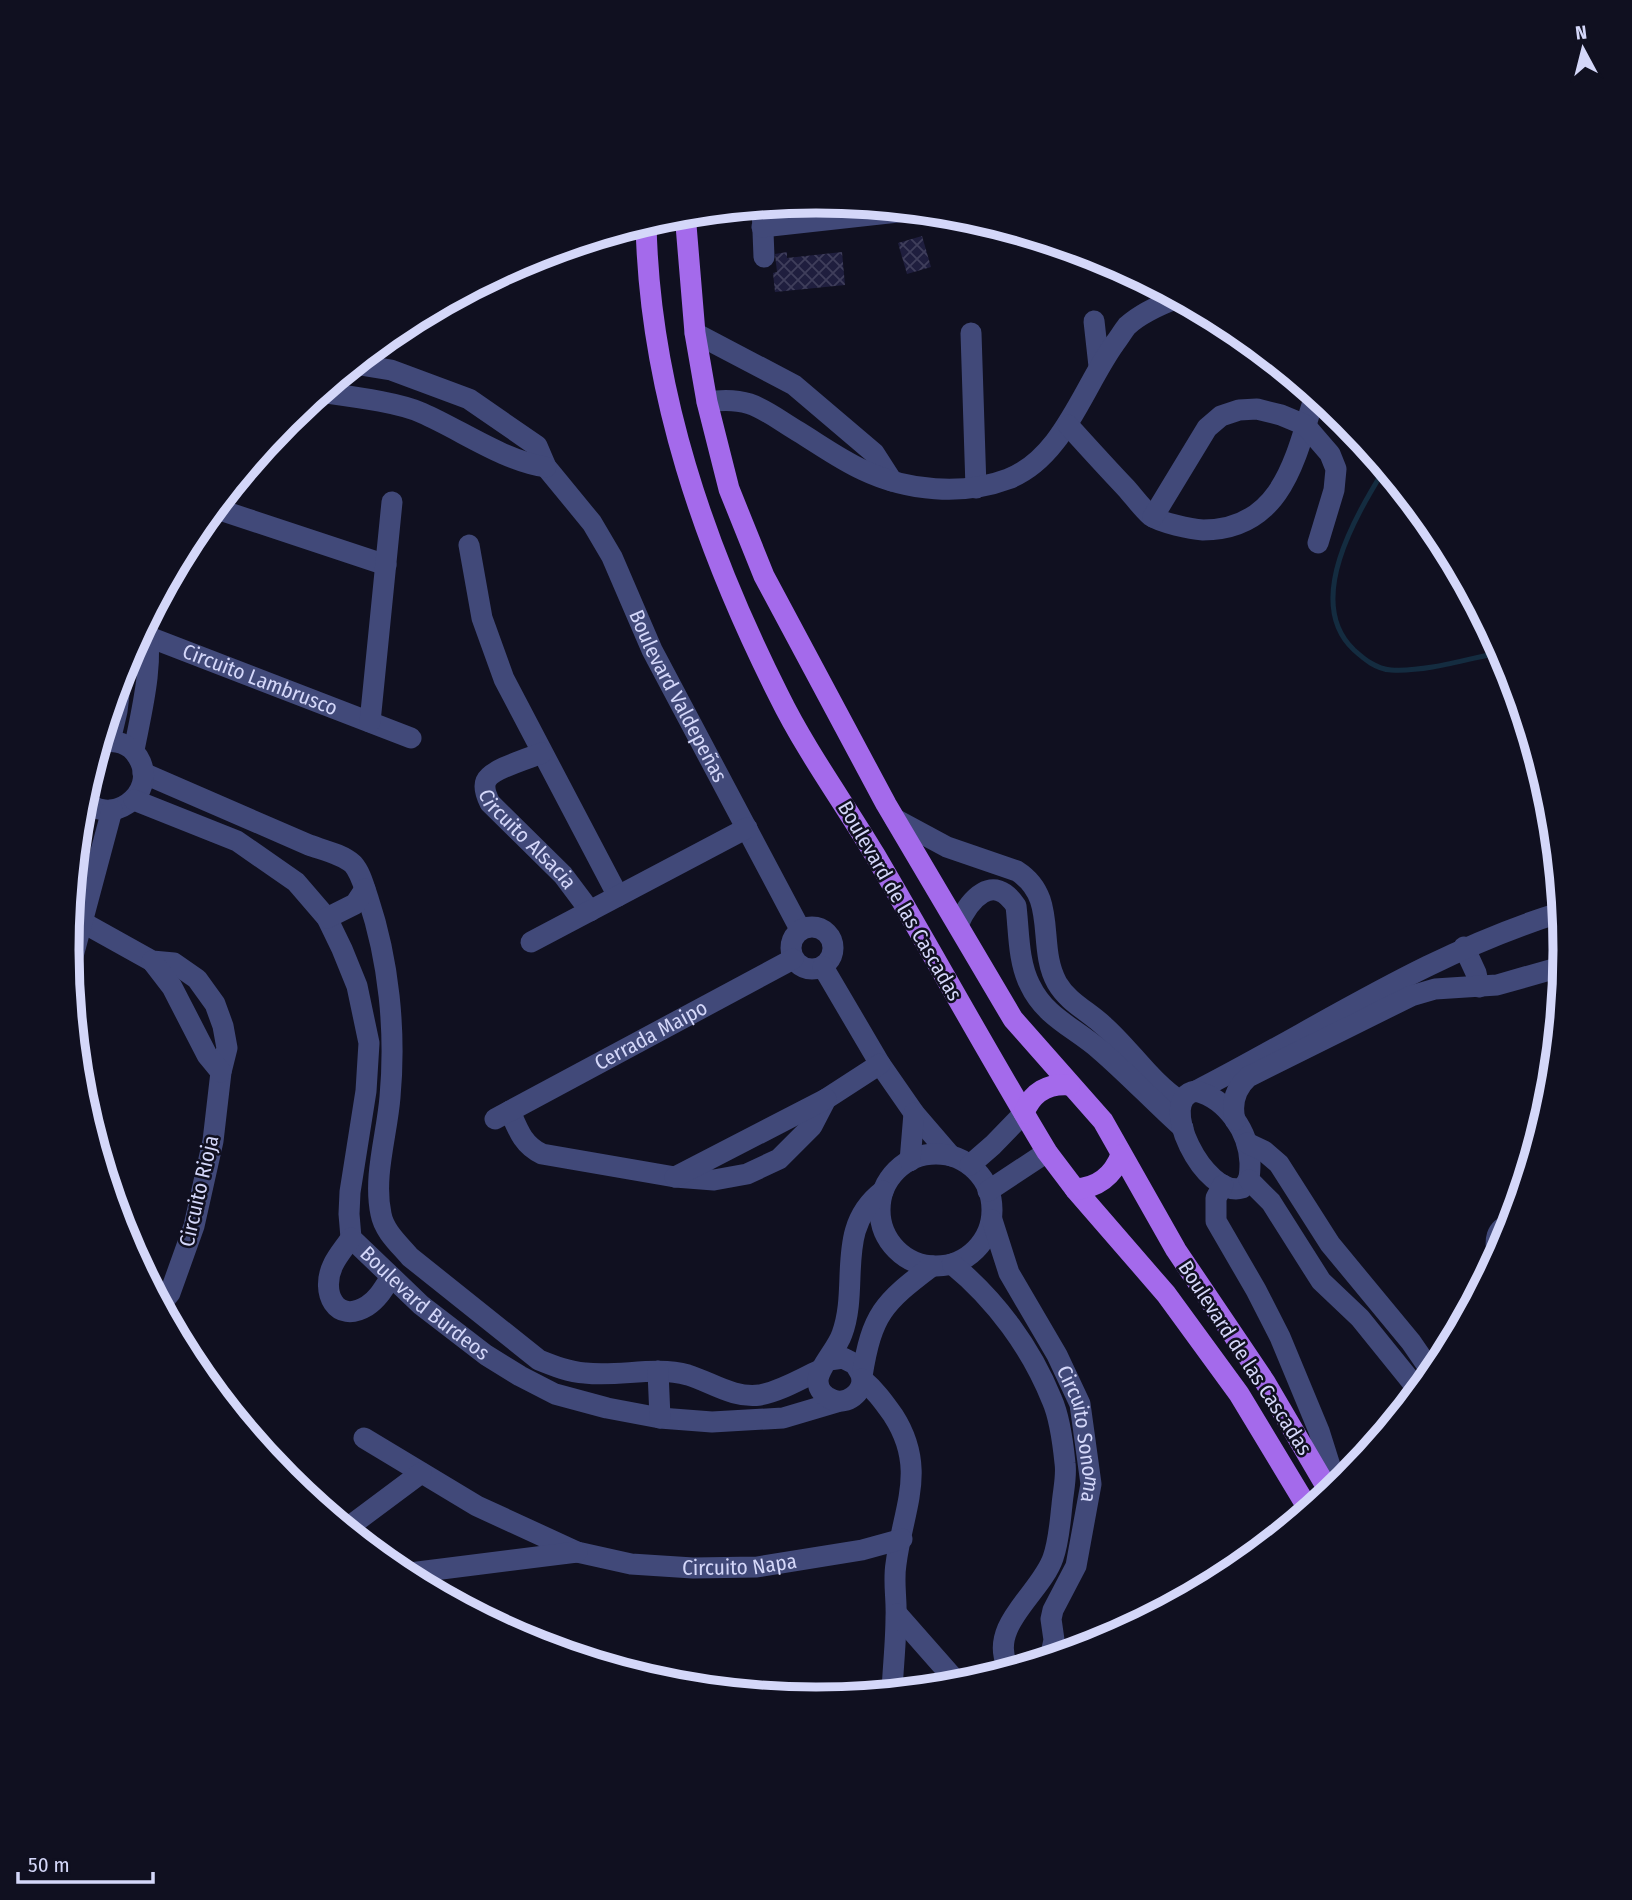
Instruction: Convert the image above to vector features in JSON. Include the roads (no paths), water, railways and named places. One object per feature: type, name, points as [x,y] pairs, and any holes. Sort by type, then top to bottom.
[{"type":"main road","name":"Boulevard de las Cascadas","points":[[686,225],[695,333],[707,402],[729,489],[764,576],[895,819],[1013,1019],[1103,1121],[1176,1250],[1265,1382],[1324,1483]]},
{"type":"main road","name":"Boulevard de las Cascadas","points":[[646,233],[656,338],[668,399],[695,497],[725,583],[780,699],[1047,1152],[1075,1189],[1166,1294],[1239,1394],[1305,1501]]},
{"type":"main road","points":[[1024,1113],[1038,1092],[1053,1085],[1070,1085]]},
{"type":"main road","points":[[1075,1189],[1084,1189],[1101,1182],[1114,1170],[1121,1155]]},
{"type":"street","points":[[764,257],[762,216],[831,213]]},
{"type":"street","points":[[707,402],[749,402],[864,470],[892,481],[922,488],[976,488],[1010,478],[1030,466],[1045,452],[1068,425],[1099,366],[1128,326],[1167,302]]},
{"type":"street","points":[[1094,321],[1099,366]]},
{"type":"street","points":[[695,333],[794,385],[874,453],[892,481]]},
{"type":"street","points":[[971,333],[976,488]]},
{"type":"street","name":"Boulevard Valdepeñas","points":[[366,366],[391,370],[469,399],[537,446],[547,467],[592,523],[612,557],[652,650],[800,929]]},
{"type":"street","points":[[418,411],[429,383]]},
{"type":"street","points":[[333,394],[418,411],[523,464],[547,467]]},
{"type":"street","points":[[1068,425],[1153,517],[1193,529],[1223,530],[1242,523],[1273,500],[1286,482],[1311,405]]},
{"type":"street","points":[[1153,517],[1208,428],[1221,416],[1239,410],[1257,409],[1305,425],[1330,454],[1336,470],[1334,490],[1318,543]]},
{"type":"street","points":[[370,722],[392,502]]},
{"type":"street","points":[[224,511],[386,565]]},
{"type":"street","name":"Circuito Alsacia","points":[[470,545],[482,618],[499,667],[618,896]]},
{"type":"street","name":"Circuito Lambrusco","points":[[152,631],[411,738]]},
{"type":"street","points":[[134,750],[145,690],[147,643]]},
{"type":"street","points":[[93,805],[100,810],[112,810],[134,800],[144,784],[143,766],[134,750],[118,741],[109,741]]},
{"type":"street","name":"Circuito Alsacia","points":[[542,753],[493,772],[486,780],[485,792],[490,803],[563,875],[590,911]]},
{"type":"street","name":"Boulevard Burdeos","points":[[144,773],[335,854],[352,864],[361,877],[378,929],[393,1021],[391,1097],[379,1184],[381,1213],[392,1237],[410,1257],[539,1360],[559,1368],[586,1373],[658,1371],[687,1375],[735,1393],[758,1395],[780,1389],[824,1365]]},
{"type":"street","name":"Boulevard Burdeos","points":[[134,800],[237,841],[296,882],[327,918],[357,986],[369,1043],[366,1091],[349,1214],[352,1238],[421,1305],[464,1339],[520,1376],[555,1394],[660,1418],[712,1422],[783,1418],[844,1400]]},
{"type":"street","points":[[80,908],[112,810]]},
{"type":"street","points":[[895,819],[947,847],[1017,871],[1034,885],[1042,901],[1049,959],[1059,987],[1114,1036],[1159,1085],[1188,1096],[1217,1101],[1235,1120],[1247,1143],[1249,1180],[1246,1185],[1237,1190],[1223,1185],[1200,1164],[1182,1128],[1104,1053],[1060,1023],[1042,1005],[1025,974],[1016,906],[1007,895],[994,891],[979,894],[968,905],[958,925]]},
{"type":"street","name":"Circuito Alsacia","points":[[531,942],[747,828]]},
{"type":"street","points":[[327,918],[355,904],[365,889]]},
{"type":"street","points":[[1235,1120],[1233,1104],[1242,1083],[1293,1046],[1402,978],[1464,947],[1552,915]]},
{"type":"street","name":"Circuito Rioja","points":[[80,922],[152,961],[174,963],[197,979],[215,1004],[227,1048],[221,1072],[213,1141],[194,1226],[166,1297]]},
{"type":"street","points":[[810,926],[819,928],[827,933],[832,941],[830,960],[823,967],[812,970],[801,967],[793,959],[790,948],[792,937],[800,929],[810,926]]},
{"type":"street","points":[[1464,947],[1476,973],[1479,987]]},
{"type":"street","name":"Cerrada Maipo","points":[[793,959],[503,1115],[531,1149],[542,1154],[675,1177],[714,1180],[747,1174],[779,1159],[811,1126],[826,1099]]},
{"type":"street","name":"Circuito Rioja","points":[[152,961],[172,987],[206,1055],[221,1072]]},
{"type":"street","points":[[823,967],[880,1064],[914,1113],[960,1161],[984,1180],[992,1199],[992,1220],[985,1239],[971,1255],[942,1265],[890,1301],[875,1321],[867,1342],[860,1389],[844,1400]]},
{"type":"street","points":[[1188,1096],[1293,1046],[1423,992],[1520,980],[1553,970]]},
{"type":"street","name":"Cerrada Maipo","points":[[675,1177],[826,1099],[880,1064]]},
{"type":"street","points":[[1182,1128],[1188,1096]]},
{"type":"street","points":[[910,1161],[914,1113]]},
{"type":"street","points":[[896,1421],[844,1400],[824,1396],[818,1384],[824,1365],[842,1335],[849,1308],[852,1245],[860,1215],[871,1200],[883,1191],[894,1173],[910,1161],[930,1154],[960,1161],[993,1145],[1024,1113]]},
{"type":"street","points":[[1247,1143],[1264,1151],[1279,1164],[1330,1244],[1426,1364]]},
{"type":"street","points":[[988,1191],[1047,1152]]},
{"type":"street","points":[[355,1157],[382,1159]]},
{"type":"street","points":[[1249,1180],[1271,1202],[1312,1270],[1331,1292],[1360,1318],[1413,1383]]},
{"type":"street","points":[[1223,1185],[1216,1198],[1216,1221],[1280,1337],[1319,1431],[1333,1475]]},
{"type":"street","points":[[883,1191],[880,1212],[884,1231],[895,1249],[912,1261],[942,1265]]},
{"type":"street","name":"Circuito Sonoma","points":[[992,1220],[1009,1273],[1057,1355],[1080,1404],[1091,1484],[1076,1566],[1053,1610],[1052,1648]]},
{"type":"street","points":[[352,1238],[332,1266],[328,1292],[332,1304],[354,1311],[364,1308],[375,1301],[391,1277]]},
{"type":"street","name":"Circuito Sonoma","points":[[942,1265],[978,1285],[1031,1356],[1054,1403],[1066,1465],[1060,1524],[1053,1558],[1044,1577],[1014,1618],[1002,1642],[1002,1654],[1006,1662]]},
{"type":"street","points":[[1331,1292],[1359,1280]]},
{"type":"street","points":[[824,1365],[842,1358],[855,1364],[862,1378],[875,1390],[896,1421],[908,1445],[913,1472],[910,1500],[896,1563],[894,1587],[897,1614],[893,1683]]},
{"type":"street","points":[[658,1371],[660,1418]]},
{"type":"street","name":"Circuito Napa","points":[[364,1438],[477,1506],[577,1552],[631,1564],[693,1568],[757,1567],[862,1550],[902,1539]]},
{"type":"street","points":[[387,1454],[395,1491]]},
{"type":"street","points":[[353,1523],[421,1473]]},
{"type":"street","name":"Circuito Napa","points":[[420,1572],[577,1552]]},
{"type":"street","points":[[897,1614],[955,1674]]},
{"type":"waterway","points":[[1380,476],[1349,533],[1340,558],[1334,583],[1333,608],[1340,630],[1362,657],[1375,666],[1391,670],[1433,667],[1491,654]]}]
